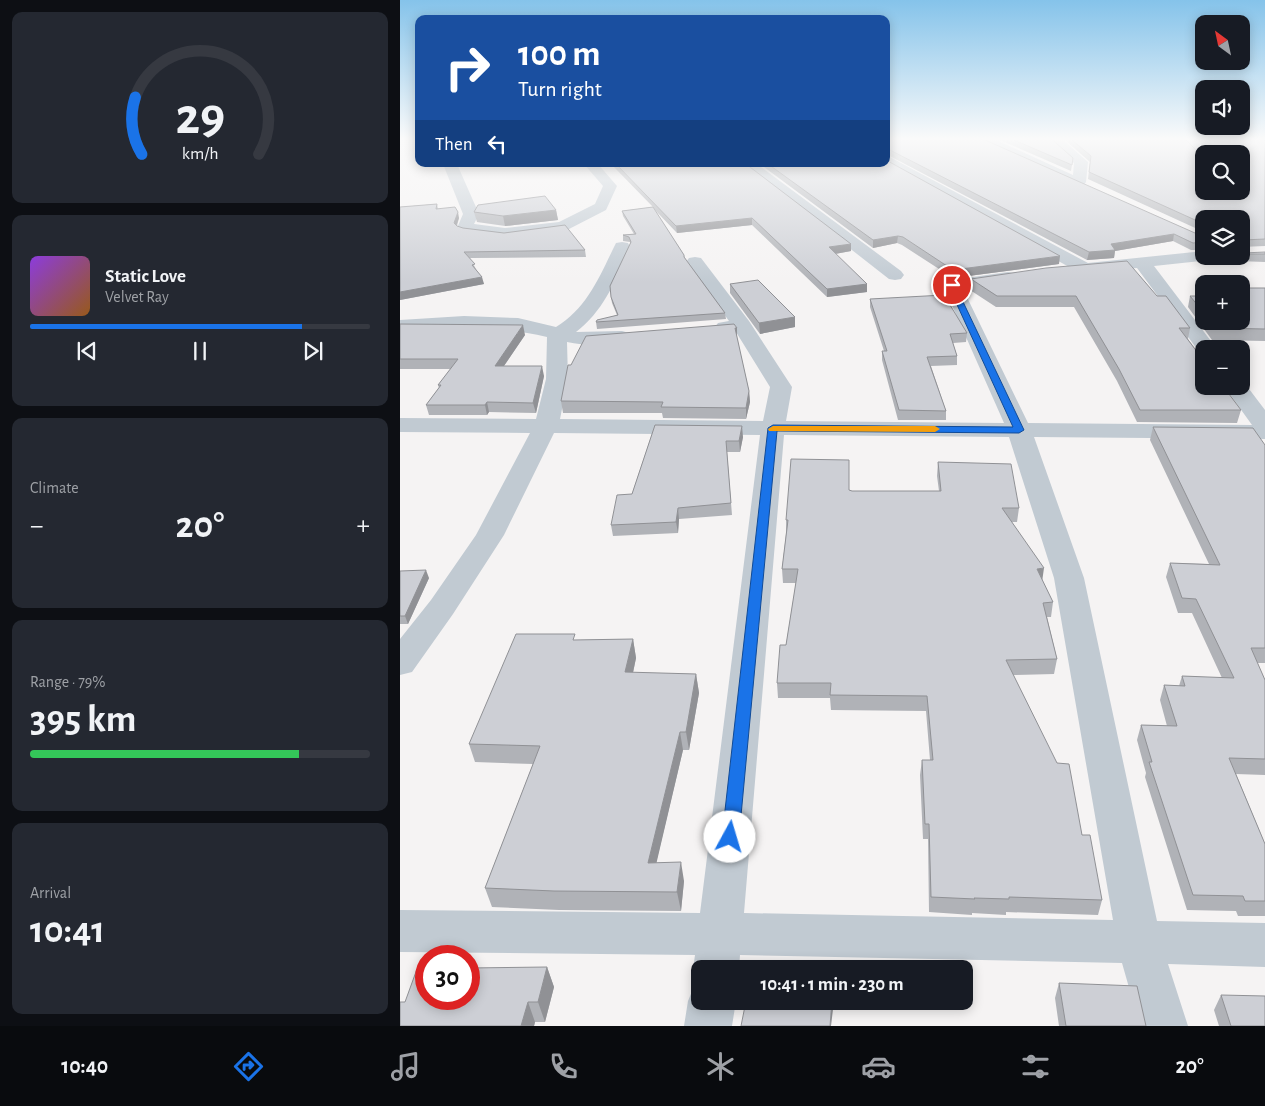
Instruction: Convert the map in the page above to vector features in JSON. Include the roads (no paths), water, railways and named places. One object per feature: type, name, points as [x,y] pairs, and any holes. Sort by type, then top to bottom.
[{"type":"street","points":[[460,188],[471,214],[465,228],[505,233],[564,226],[601,207],[609,188]]},
{"type":"street","points":[[780,188],[895,275]]},
{"type":"street","points":[[938,188],[1084,268]]},
{"type":"street","points":[[558,334],[569,328],[586,314],[602,291],[622,247]]},
{"type":"street","points":[[1164,1026],[1139,942],[1069,578],[1019,430],[952,285],[1039,273],[1195,257]]},
{"type":"street","points":[[696,262],[742,325],[781,386],[773,428],[718,951]]},
{"type":"street","points":[[1142,262],[1200,340]]},
{"type":"street","points":[[400,326],[464,322],[518,324],[581,339],[640,336]]},
{"type":"street","points":[[706,329],[742,325]]},
{"type":"street","points":[[400,663],[442,607],[490,536],[546,426],[557,379],[556,349],[558,334]]},
{"type":"street","points":[[1242,395],[1265,426]]},
{"type":"street","points":[[400,425],[1265,432]]},
{"type":"street","points":[[400,930],[718,951],[848,935],[1265,945]]},
{"type":"street","points":[[708,1026],[711,1010]]}]
